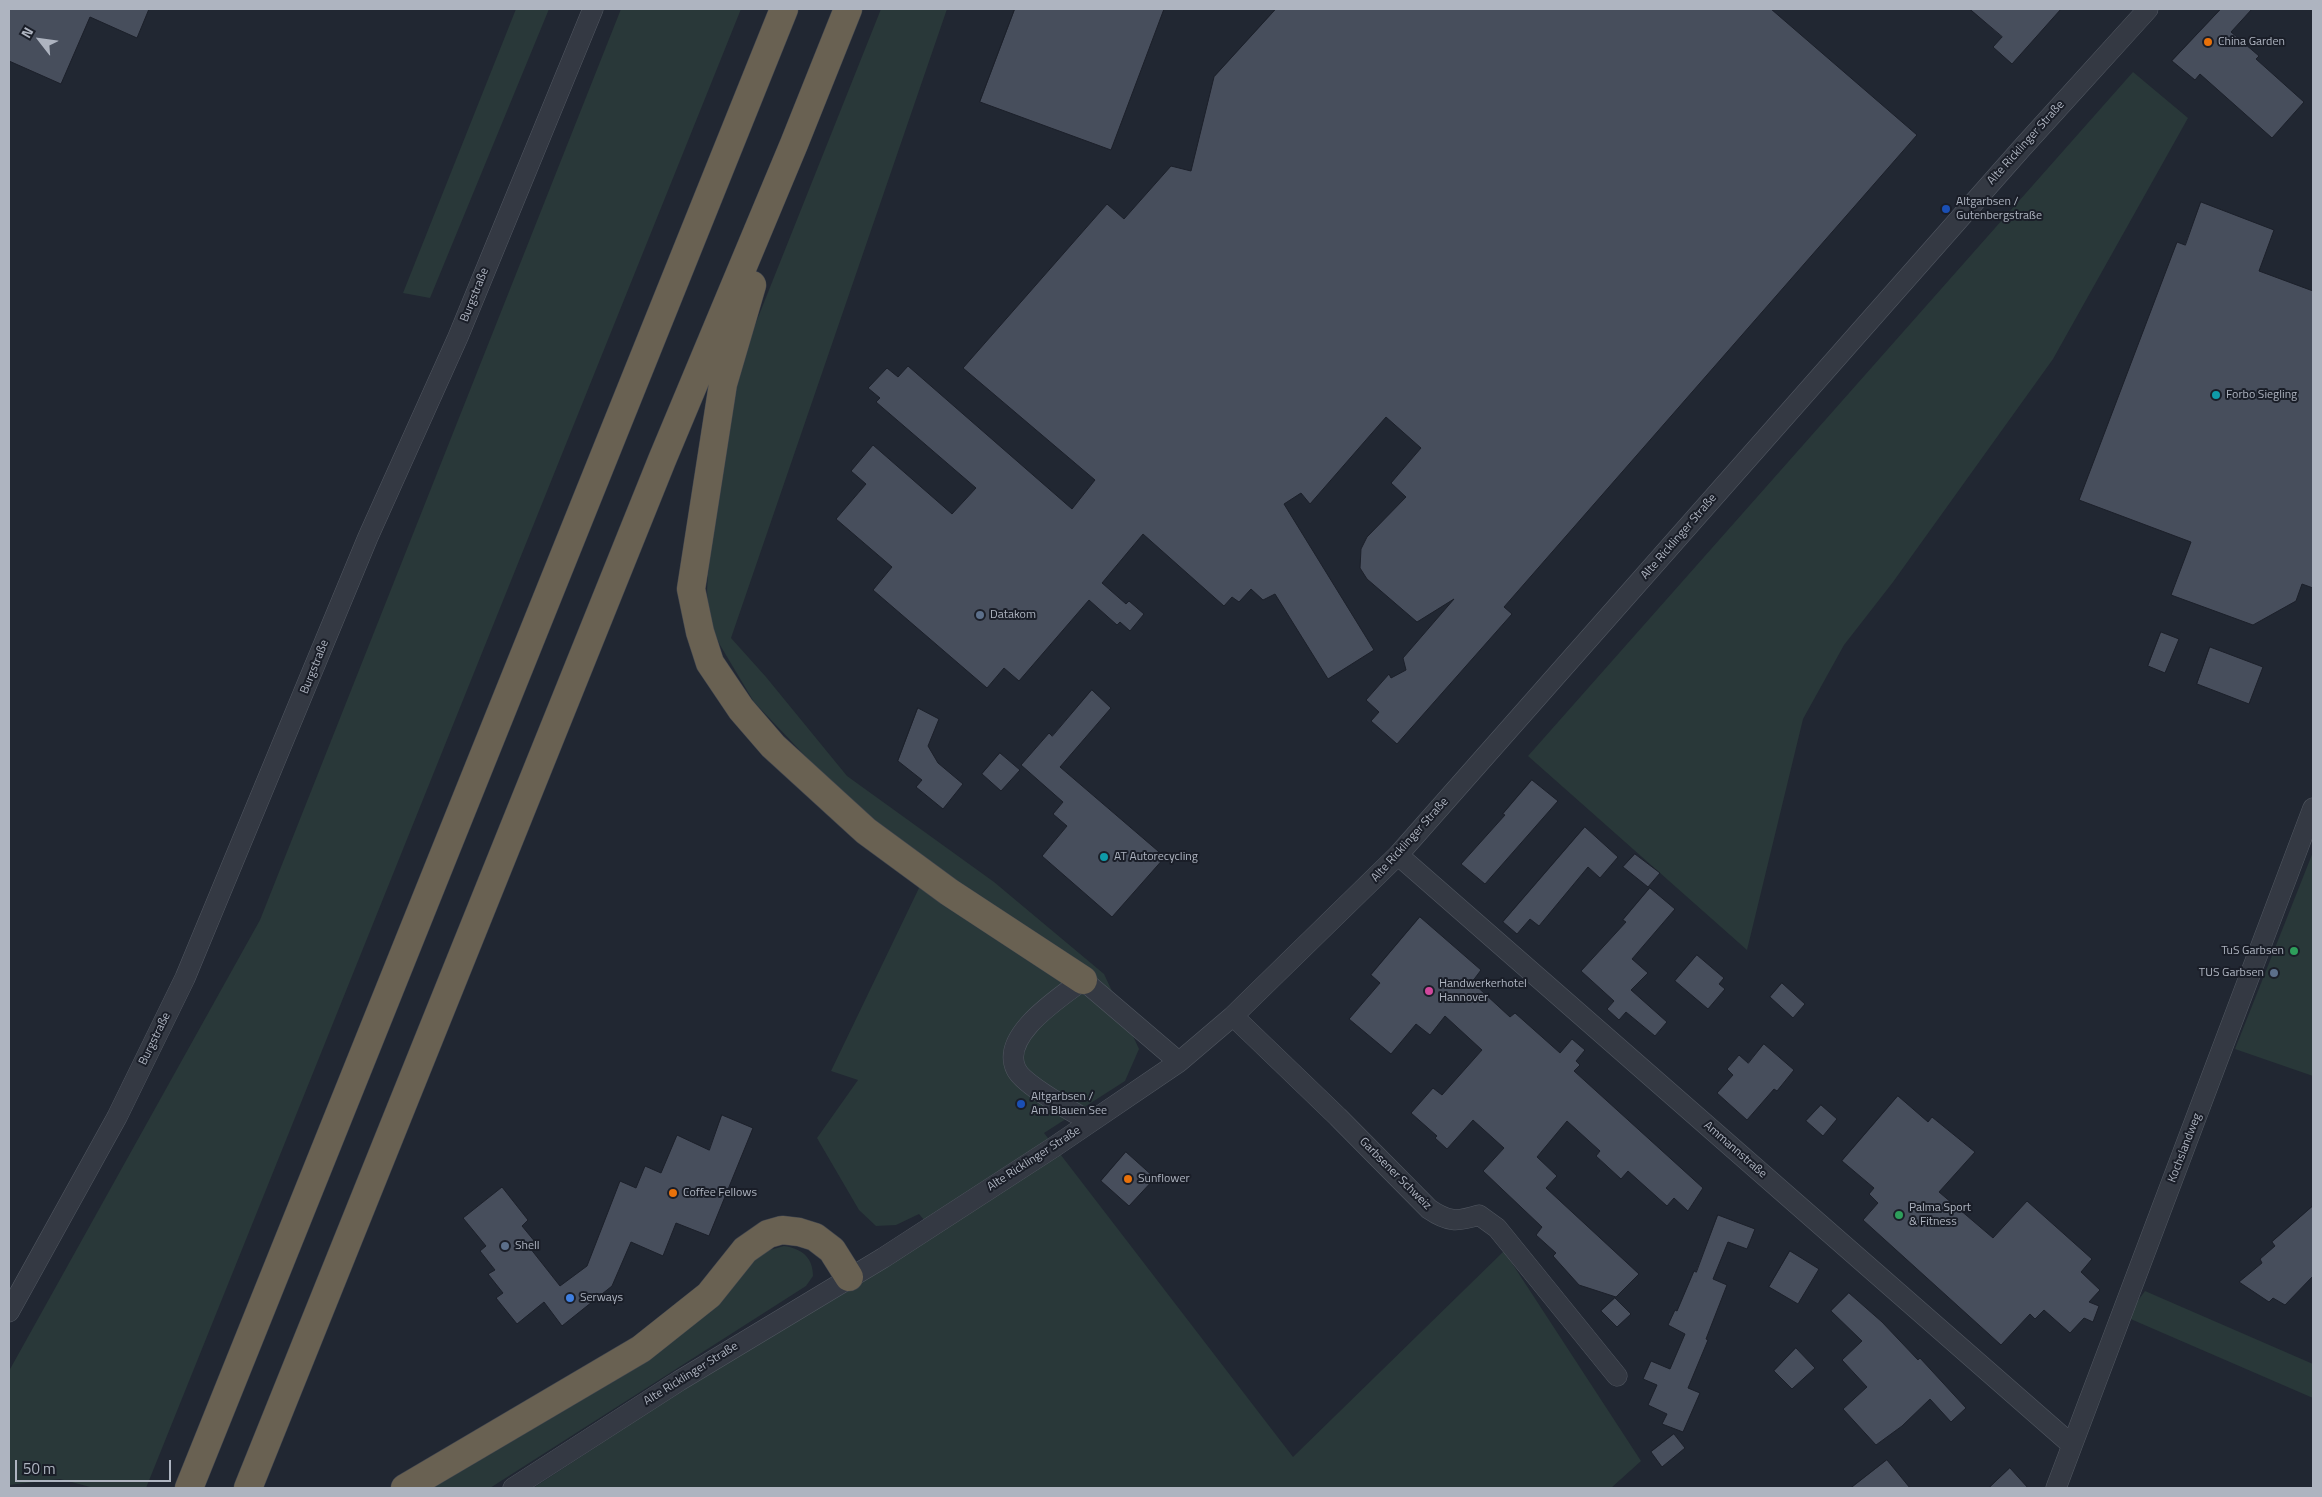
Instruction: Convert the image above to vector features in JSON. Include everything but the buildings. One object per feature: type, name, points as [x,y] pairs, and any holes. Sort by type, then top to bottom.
[{"type":"highway","points":[[189,1488],[784,9]]},
{"type":"highway","points":[[248,1488],[662,460],[794,144],[848,9]]},
{"type":"highway","points":[[794,144],[723,384],[691,589],[704,648],[720,679],[741,709],[773,746],[866,831],[949,892],[1083,980]]},
{"type":"highway","points":[[405,1488],[641,1349],[709,1295],[745,1250],[768,1234],[782,1230],[799,1232],[815,1237],[832,1250],[849,1277]]},
{"type":"street","name":"Burgstraße","points":[[9,1312],[116,1117],[185,978],[368,537],[458,337],[594,9]]},
{"type":"street","name":"Alte Ricklinger Straße","points":[[513,1488],[679,1381],[883,1258],[1179,1062],[1233,1016],[1398,855],[2021,149],[2148,9]]},
{"type":"street","name":"Kochslandweg","points":[[2056,1488],[2313,808]]},
{"type":"street","name":"Ammannstraße","points":[[1398,855],[2072,1445]]},
{"type":"street","points":[[1090,1122],[1037,1089],[1021,1076],[1015,1068],[1014,1058],[1014,1046],[1021,1033],[1045,1010],[1083,980],[1179,1062]]},
{"type":"street","name":"Garbsener Schweiz","points":[[1233,1016],[1338,1117],[1429,1209],[1444,1219],[1463,1220],[1479,1215],[1498,1228],[1617,1376]]},
{"type":"shaded area","points":[[516,9],[549,9],[430,298],[403,293]]},
{"type":"shaded area","points":[[621,9],[741,9],[146,1488],[94,1488],[60,1479],[9,1485],[9,1371],[260,920]]},
{"type":"shaded area","points":[[881,9],[947,9],[731,638],[766,677],[847,776],[994,882],[1104,974],[1139,1049],[1125,1081],[1044,1133],[1293,1457],[1504,1251],[1641,1461],[1611,1488],[533,1488],[686,1388],[936,1234],[919,1214],[896,1225],[876,1226],[859,1210],[817,1138],[858,1080],[831,1071],[919,888],[917,857],[829,781],[754,702],[720,645],[713,629],[708,610],[707,590],[710,542],[737,380],[749,340]]},
{"type":"shaded area","points":[[2133,72],[2188,118],[2053,359],[1893,582],[1844,645],[1803,719],[1747,950],[1528,756]]},
{"type":"shaded area","name":"TuS Garbsen","points":[[2313,852],[2313,1076],[2235,1049]]},
{"type":"shaded area","points":[[784,1246],[796,1249],[809,1259],[813,1276],[806,1286],[490,1488],[422,1488],[763,1252]]},
{"type":"shaded area","points":[[2145,1291],[2313,1364],[2313,1398],[2126,1317]]},
{"type":"place","name":"China Garden","points":[[2208,42]]},
{"type":"place","name":"Altgarbsen / Gutenbergstraße","points":[[1946,209]]},
{"type":"place","name":"Forbo Siegling","points":[[2216,395]]},
{"type":"place","name":"Datakom","points":[[980,615]]},
{"type":"place","name":"AT Autorecycling","points":[[1104,857]]},
{"type":"place","name":"TuS Garbsen","points":[[2294,951]]},
{"type":"place","name":"TUS Garbsen","points":[[2274,973]]},
{"type":"place","name":"Handwerkerhotel Hannover","points":[[1429,991]]},
{"type":"place","name":"Altgarbsen / Am Blauen See","points":[[1021,1104]]},
{"type":"place","name":"Sunflower","points":[[1128,1179]]},
{"type":"place","name":"Coffee Fellows","points":[[673,1193]]},
{"type":"place","name":"Palma Sport & Fitness","points":[[1899,1215]]},
{"type":"place","name":"Shell","points":[[505,1246]]},
{"type":"place","name":"Serways","points":[[570,1298]]}]
